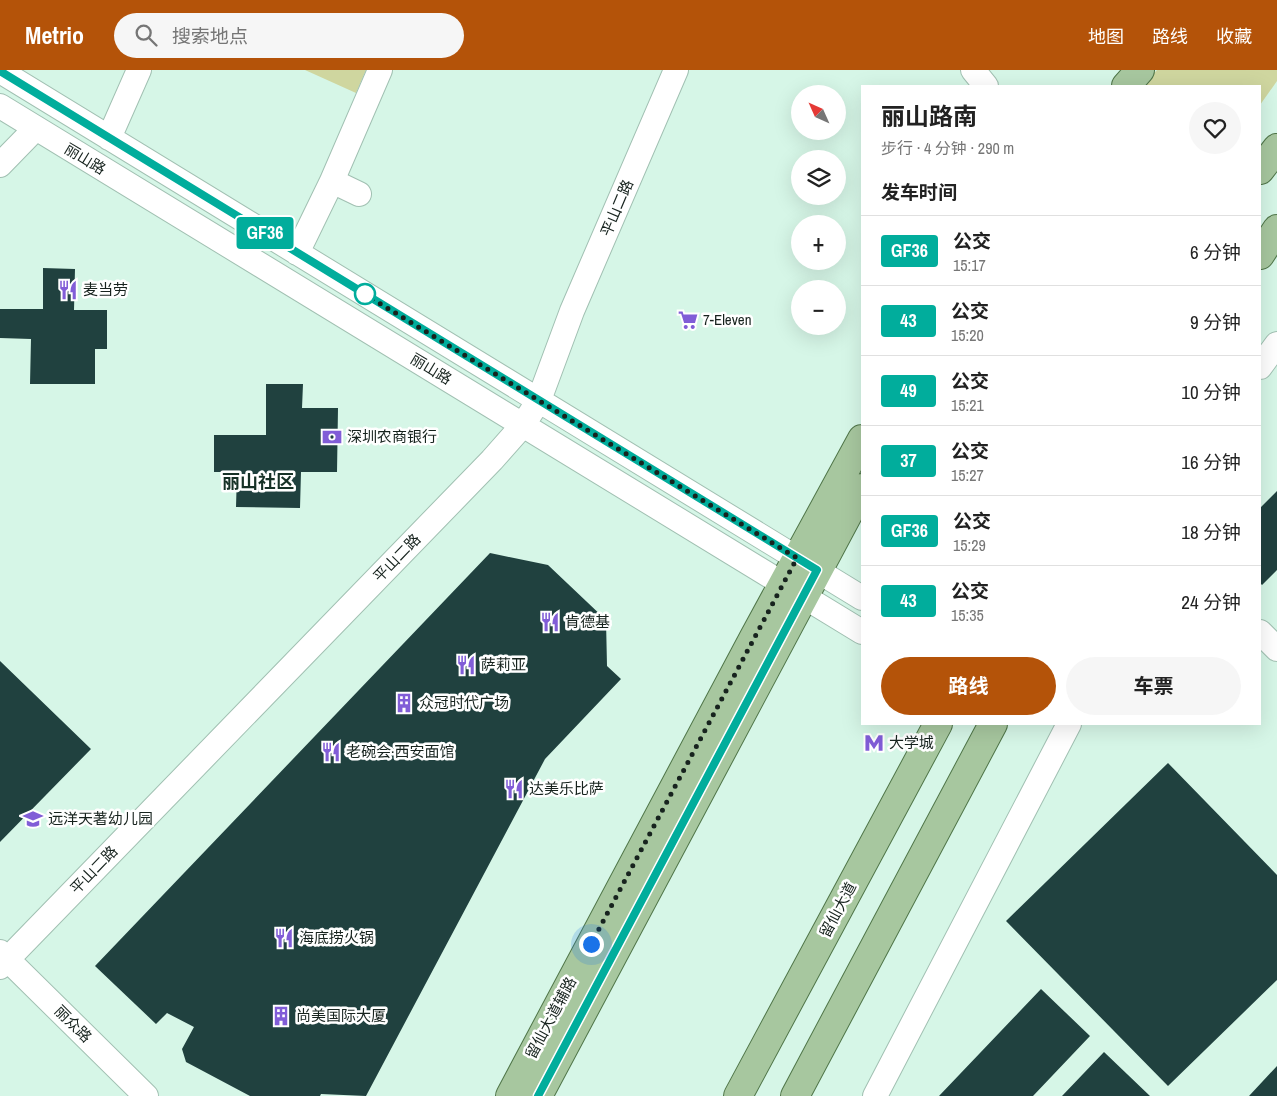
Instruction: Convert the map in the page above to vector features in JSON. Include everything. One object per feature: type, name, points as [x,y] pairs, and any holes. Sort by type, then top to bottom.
[{"type":"main road","points":[[1105,85],[1118,70]]},
{"type":"main road","points":[[1127,85],[1140,70]]},
{"type":"main road","points":[[1261,169],[1277,148]]},
{"type":"main road","points":[[1261,254],[1277,230]]},
{"type":"main road","name":"留仙大道辅路","points":[[510,1096],[807,564],[861,441]]},
{"type":"main road","name":"留仙大道辅路","points":[[807,564],[861,489]]},
{"type":"main road","name":"留仙大道辅路","points":[[538,1096],[793,590]]},
{"type":"main road","name":"留仙大道","points":[[738,1096],[937,725]]},
{"type":"main road","points":[[795,1096],[992,725]]},
{"type":"street","points":[[109,138],[139,70]]},
{"type":"street","points":[[297,253],[332,181],[380,70]]},
{"type":"street","name":"平山二路","points":[[2,959],[478,474],[523,425],[539,400],[572,311],[676,70]]},
{"type":"street","points":[[974,70],[985,85]]},
{"type":"street","name":"丽山路","points":[[0,71],[861,597]]},
{"type":"street","name":"丽山路","points":[[0,106],[861,631]]},
{"type":"street","points":[[0,165],[36,128]]},
{"type":"street","points":[[332,181],[359,194]]},
{"type":"street","points":[[1261,366],[1277,344]]},
{"type":"street","points":[[875,1096],[1068,725]]},
{"type":"street","name":"丽众路","points":[[2,959],[146,1096]]},
{"type":"green space","points":[[305,70],[366,70],[356,93]]},
{"type":"green space","points":[[1157,70],[1277,70],[1277,81],[1261,104],[1261,85],[1143,85]]},
{"type":"building","points":[[43,268],[75,269],[74,310],[107,310],[107,349],[95,349],[95,384],[30,384],[31,339],[0,338],[0,309],[43,309]]},
{"type":"building","points":[[266,384],[303,384],[302,408],[338,408],[337,472],[301,472],[300,508],[236,507],[237,472],[214,472],[214,435],[266,435]]},
{"type":"building","points":[[1277,491],[1277,570],[1262,585],[1261,584],[1261,507]]},
{"type":"building","points":[[490,553],[548,565],[606,620],[607,666],[621,679],[545,759],[366,1096],[321,1094],[320,1096],[250,1096],[186,1062],[182,1049],[194,1027],[167,1013],[156,1024],[95,966]]},
{"type":"building","points":[[0,661],[91,749],[0,842]]},
{"type":"building","points":[[1168,763],[1277,875],[1277,980],[1168,1086],[1006,921]]},
{"type":"building","points":[[1041,989],[1090,1036],[1033,1096],[939,1096]]},
{"type":"building","points":[[1104,1052],[1150,1096],[1062,1096]]},
{"type":"building","points":[[1277,1066],[1277,1096],[1249,1096]]},
{"type":"bus line","name":"GF36","points":[[0,71],[817,570],[538,1096]]},
{"type":"place","name":"麦当劳","points":[[68,290]]},
{"type":"place","name":"7-Eleven","points":[[688,320]]},
{"type":"place","name":"深圳农商银行","points":[[332,437]]},
{"type":"place","name":"肯德基","points":[[550,622]]},
{"type":"place","name":"萨莉亚","points":[[466,665]]},
{"type":"place","name":"众冠时代广场","points":[[404,703]]},
{"type":"place","name":"大学城","points":[[874,743]]},
{"type":"place","name":"老碗会·西安面馆","points":[[331,752]]},
{"type":"place","name":"达美乐比萨","points":[[514,789]]},
{"type":"place","name":"远洋天著幼儿园","points":[[33,819]]},
{"type":"place","name":"海底捞火锅","points":[[284,938]]},
{"type":"place","name":"尚美国际大厦","points":[[281,1016]]},
{"type":"district","name":"丽山社区","points":[[258,482]]},
{"type":"route","points":[[365,294],[361,292],[797,558],[591,944]]}]
